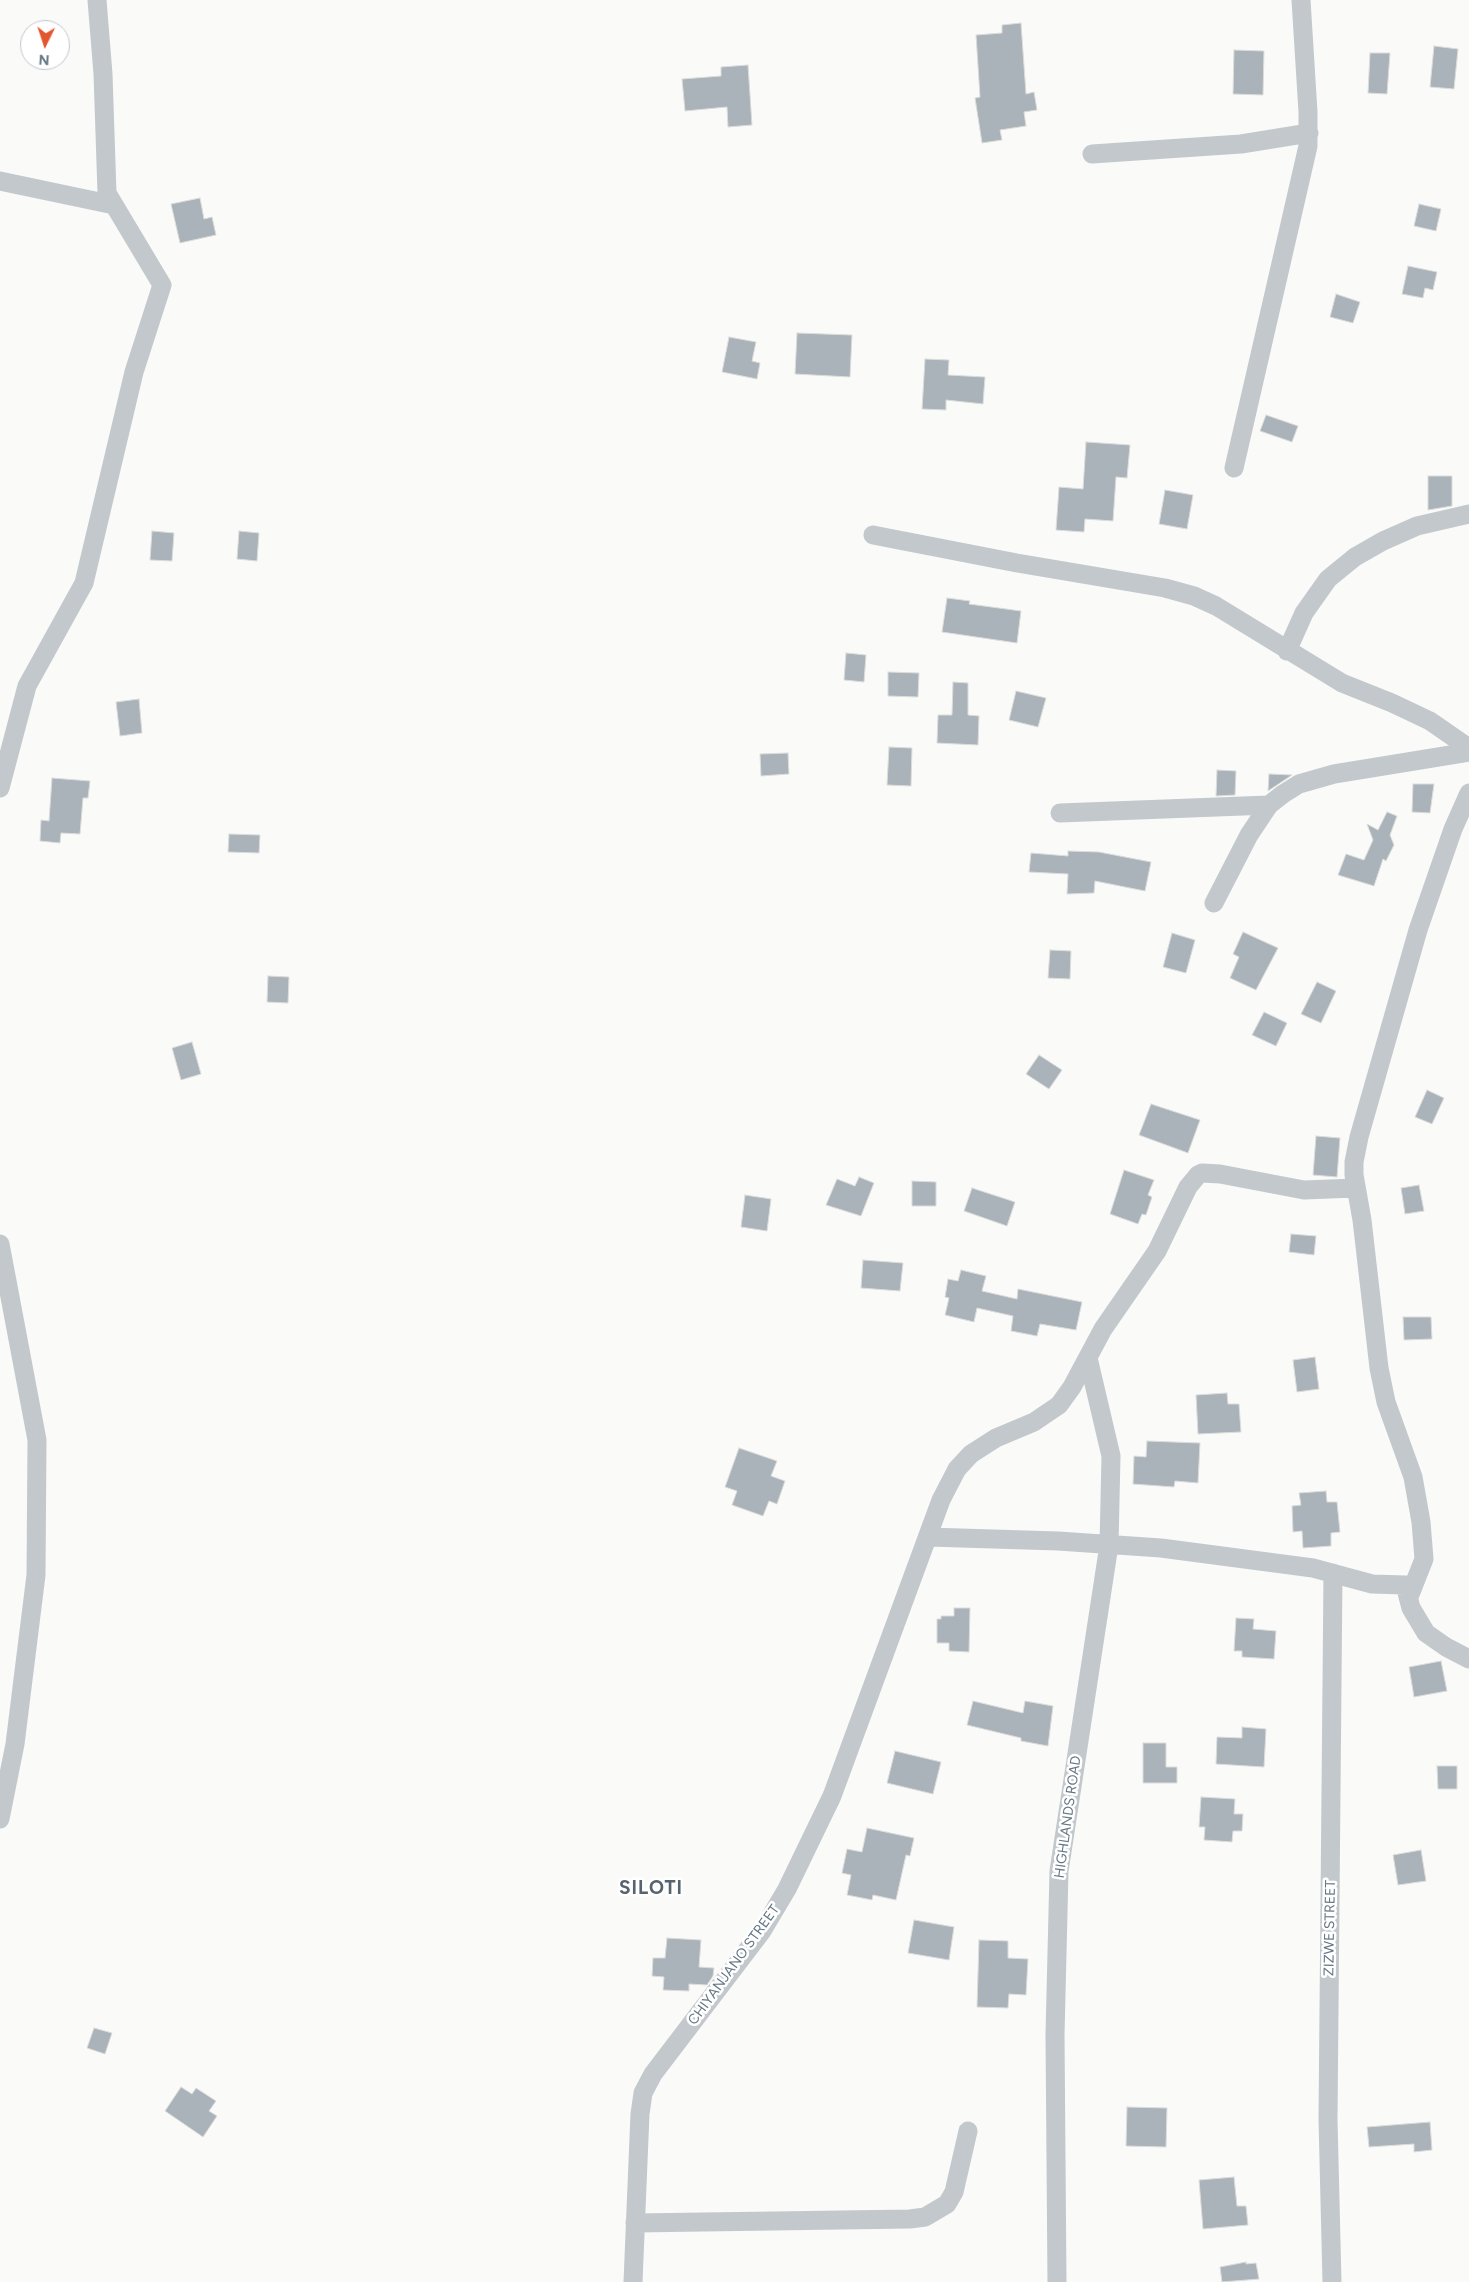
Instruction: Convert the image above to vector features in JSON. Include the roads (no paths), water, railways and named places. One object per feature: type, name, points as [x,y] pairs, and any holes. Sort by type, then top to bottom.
[{"type":"street","points":[[0,788],[27,686],[84,583],[134,372],[162,285],[107,192],[103,74],[97,0]]},
{"type":"street","points":[[1234,468],[1306,162],[1309,134],[1301,0]]},
{"type":"street","points":[[1092,154],[1241,144],[1309,134]]},
{"type":"street","points":[[0,181],[114,205]]},
{"type":"street","points":[[1287,651],[1304,613],[1328,579],[1355,556],[1417,526],[1469,514]]},
{"type":"street","points":[[873,535],[1017,563],[1179,591],[1216,606],[1342,683],[1430,721],[1469,748]]},
{"type":"street","points":[[1214,903],[1249,835],[1270,805],[1283,794],[1316,778],[1469,752]]},
{"type":"street","points":[[1409,1597],[1424,1559],[1420,1522],[1413,1477],[1386,1402],[1379,1368],[1354,1162],[1359,1137],[1418,930],[1469,793]]},
{"type":"street","points":[[1060,813],[1270,805]]},
{"type":"street","name":"CHIYANJANO STREET","points":[[633,2282],[640,2114],[643,2093],[648,2083],[734,1965],[762,1931],[787,1889],[832,1796],[949,1482],[964,1460],[996,1438],[1034,1422],[1054,1409],[1072,1387],[1116,1308],[1157,1251],[1188,1187],[1198,1175],[1202,1173],[1220,1174],[1304,1190],[1356,1188]]},
{"type":"street","points":[[0,1244],[37,1440],[37,1508],[36,1575],[15,1744],[0,1819]]},
{"type":"street","name":"HIGHLANDS ROAD","points":[[1057,2282],[1055,2035],[1059,1872],[1109,1545],[1111,1456],[1088,1358]]},
{"type":"street","points":[[928,1537],[1058,1541],[1161,1548],[1333,1573],[1372,1584],[1388,1586],[1405,1585],[1415,1618],[1426,1633],[1446,1647],[1469,1659]]},
{"type":"street","name":"ZIZWE STREET","points":[[1332,2282],[1328,2119],[1333,1573]]},
{"type":"street","points":[[635,2223],[910,2219],[925,2216],[947,2204],[954,2192],[968,2131]]},
{"type":"district","name":"SILOTI","points":[[651,1888]]}]
